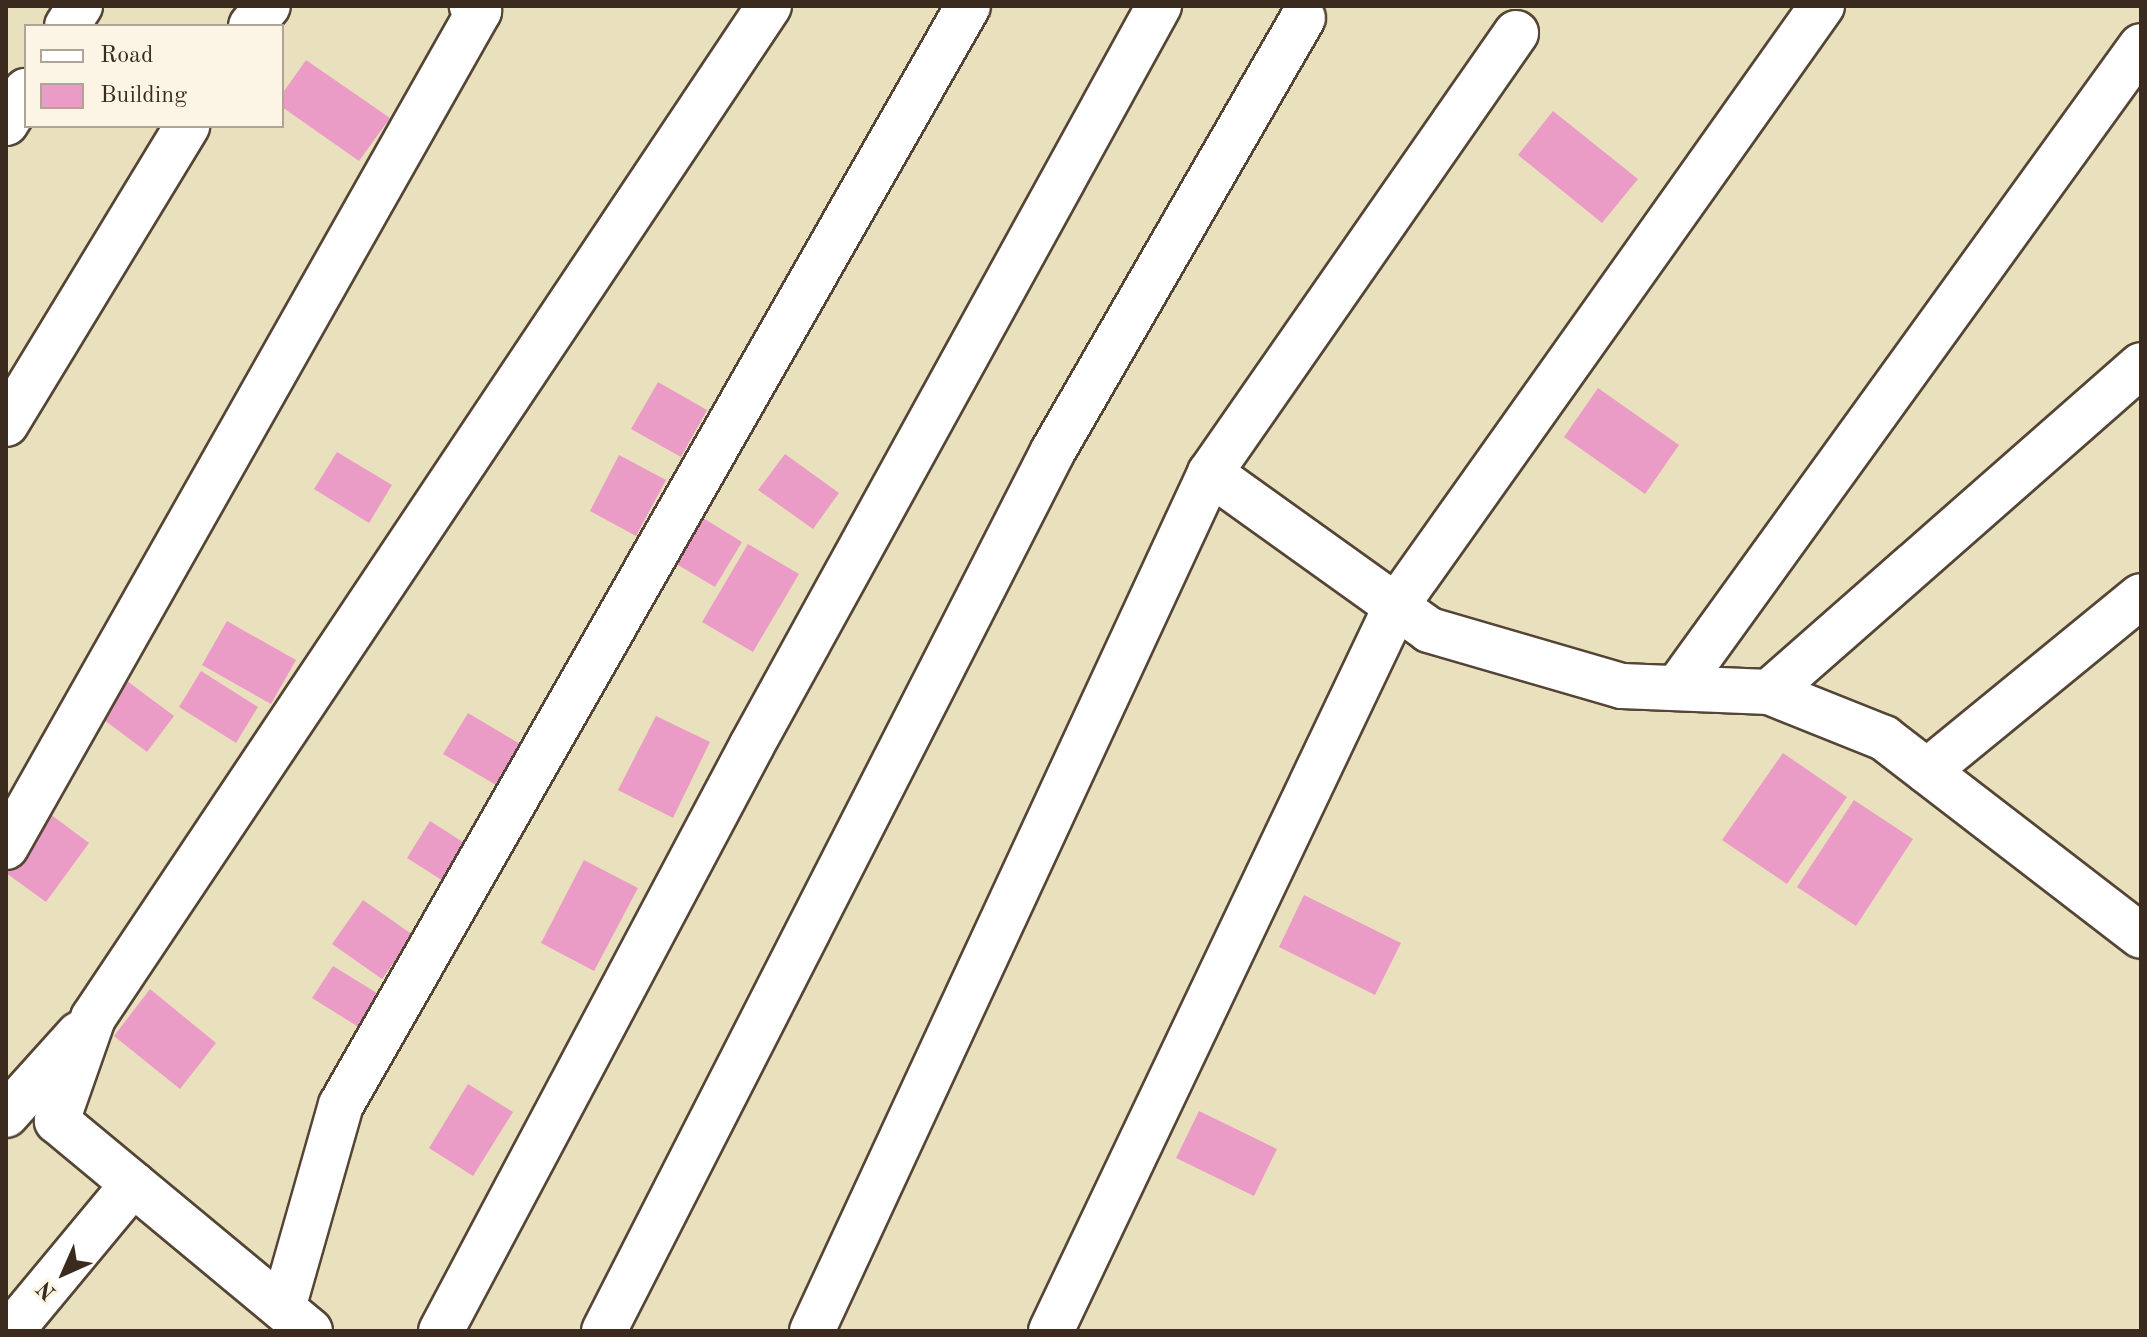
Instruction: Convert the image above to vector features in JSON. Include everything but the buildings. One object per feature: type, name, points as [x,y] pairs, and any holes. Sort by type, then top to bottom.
[{"type":"street","points":[[68,24],[80,6]]},
{"type":"street","points":[[253,24],[268,6]]},
{"type":"street","points":[[6,847],[479,11],[472,6]]},
{"type":"street","points":[[6,1115],[93,1018],[769,6]]},
{"type":"street","points":[[93,1018],[57,1121],[296,1320],[341,1105],[968,6]]},
{"type":"street","points":[[441,1331],[752,745],[1159,6]]},
{"type":"street","points":[[1051,1331],[1396,606],[1822,6]]},
{"type":"street","points":[[604,1331],[1053,451],[1303,18]]},
{"type":"street","points":[[812,1331],[1210,473],[1516,33]]},
{"type":"street","points":[[1677,688],[2141,46]]},
{"type":"street","points":[[6,123],[24,94]]},
{"type":"street","points":[[6,424],[186,128]]},
{"type":"street","points":[[1769,692],[2141,365]]},
{"type":"street","points":[[1210,473],[1429,630],[1607,682],[1769,692],[1884,738],[2141,936]]},
{"type":"street","points":[[1927,771],[2141,596]]},
{"type":"street","points":[[11,1331],[133,1184]]}]
